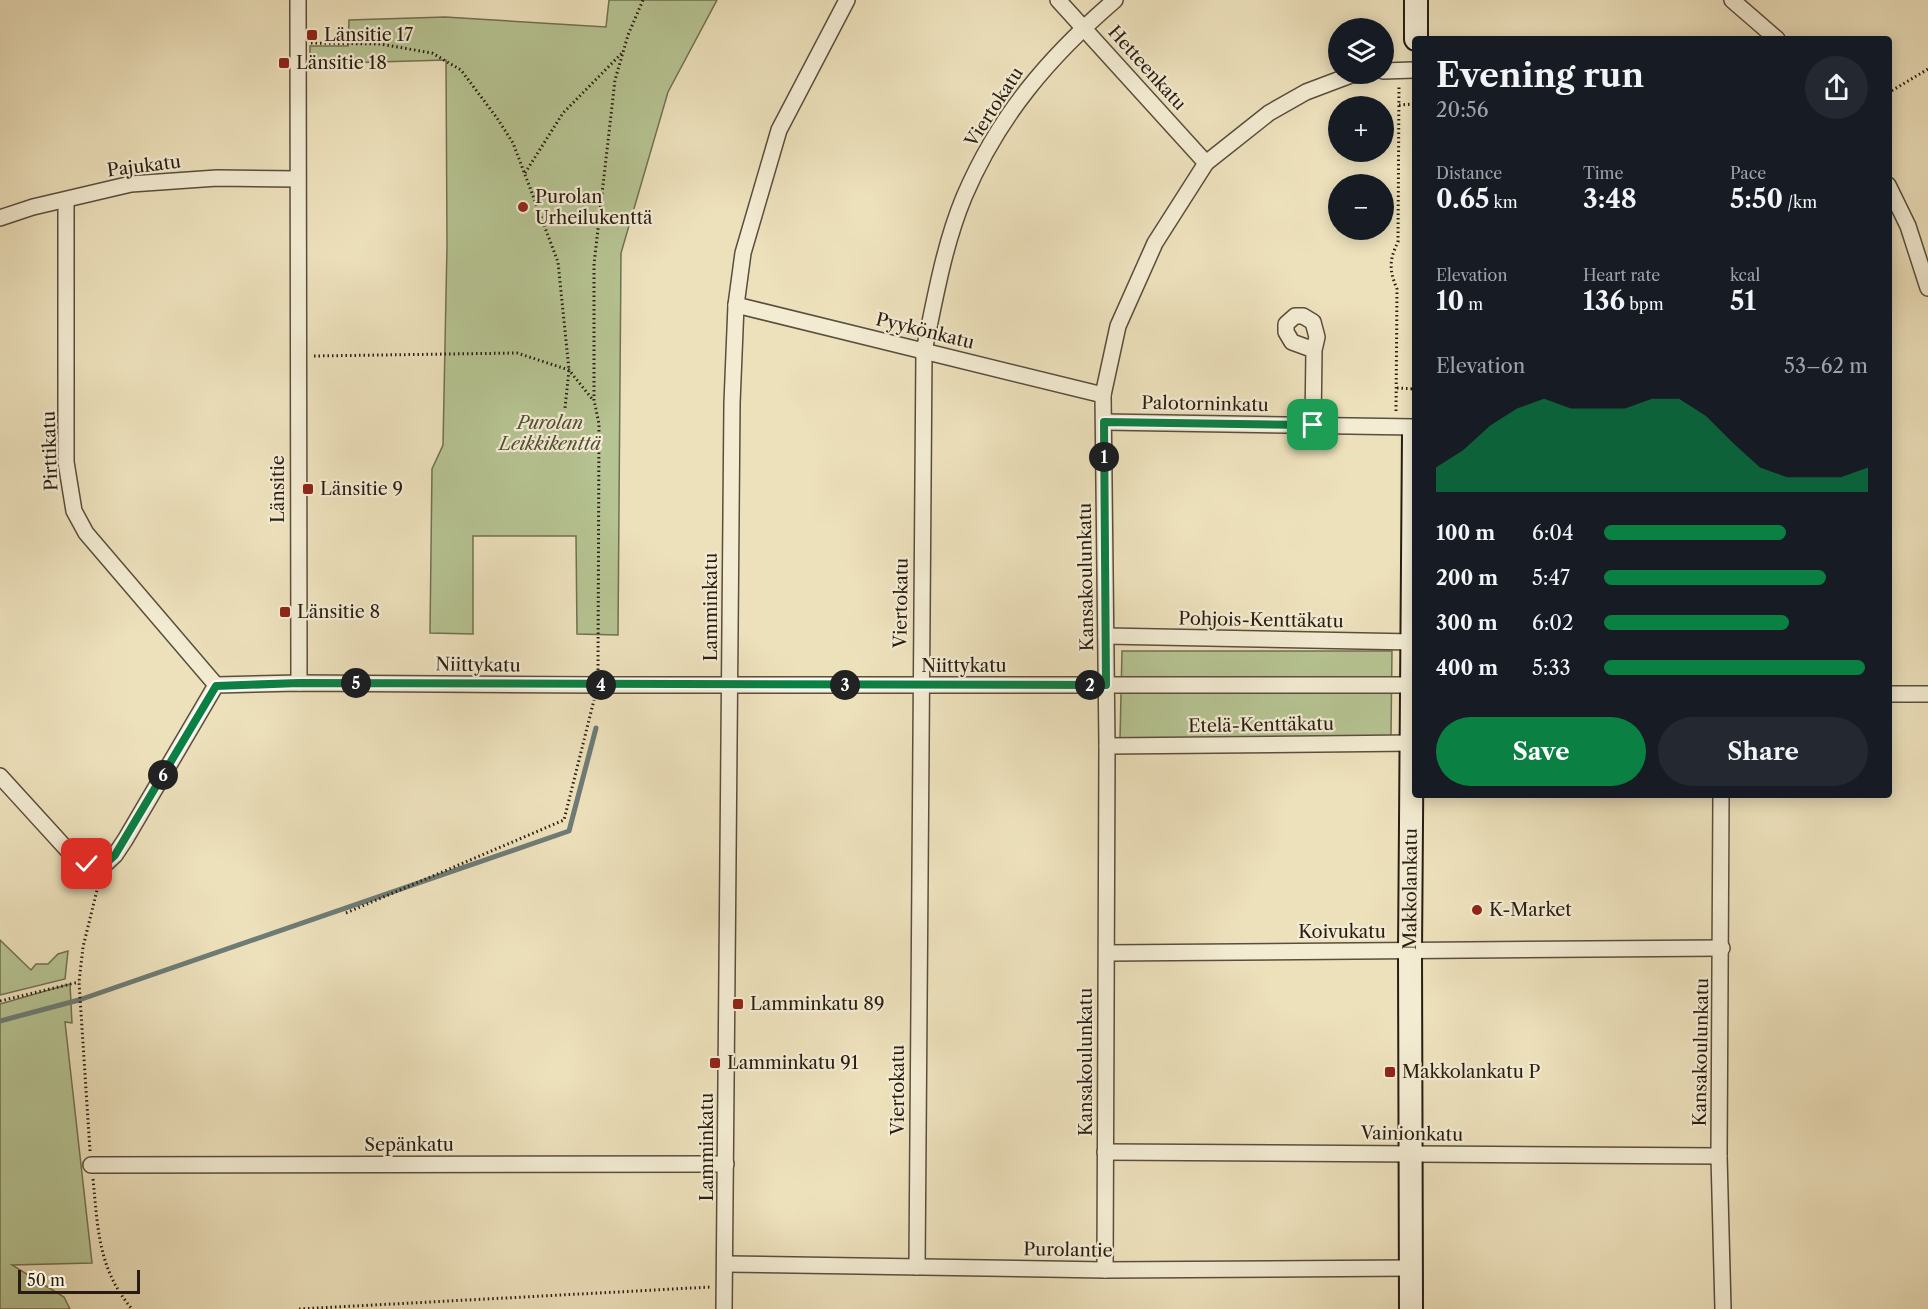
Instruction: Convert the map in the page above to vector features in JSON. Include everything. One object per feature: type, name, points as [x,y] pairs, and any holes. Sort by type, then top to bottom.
[{"type":"street","name":"Länsitie","points":[[298,0],[299,683]]},
{"type":"street","name":"Lamminkatu","points":[[724,1309],[732,403],[736,305],[743,253],[779,130],[847,0]]},
{"type":"street","name":"Hetteenkatu","points":[[1059,0],[1206,163]]},
{"type":"street","name":"Viertokatu","points":[[917,1267],[924,351],[942,269],[964,198],[993,138],[1043,68],[1083,27],[1115,0]]},
{"type":"street","points":[[1416,0],[1416,36]]},
{"type":"street","points":[[1732,0],[1774,36]]},
{"type":"street","points":[[1394,71],[1412,70]]},
{"type":"street","name":"Kansakoulunkatu","points":[[1105,1270],[1107,746],[1103,395],[1118,326],[1133,289],[1169,218],[1206,163],[1278,108],[1329,84]]},
{"type":"street","name":"Pajukatu","points":[[0,218],[131,184],[217,178],[297,179]]},
{"type":"street","points":[[1892,193],[1908,226],[1928,288]]},
{"type":"street","name":"Pirttikatu","points":[[66,200],[66,462],[74,512],[87,533],[216,686]]},
{"type":"street","name":"Pyykönkatu","points":[[736,305],[1103,395]]},
{"type":"street","points":[[1313,425],[1314,350]]},
{"type":"street","name":"Palotorninkatu","points":[[1104,422],[1412,427]]},
{"type":"street","name":"Pohjois-Kenttäkatu","points":[[1106,636],[1412,642]]},
{"type":"street","points":[[0,776],[72,855],[87,864],[103,866],[124,840],[216,686],[299,683]]},
{"type":"street","name":"Niittykatu","points":[[299,683],[598,686],[1412,685]]},
{"type":"street","points":[[1892,694],[1928,694]]},
{"type":"street","name":"Etelä-Kenttäkatu","points":[[1107,746],[1412,743]]},
{"type":"street","name":"Makkolankatu","points":[[1411,1309],[1410,952],[1412,798]]},
{"type":"street","name":"Kansakoulunkatu","points":[[1721,798],[1722,948],[1719,1156],[1723,1309]]},
{"type":"street","name":"Koivukatu","points":[[1107,953],[1722,948]]},
{"type":"street","name":"Vainionkatu","points":[[1105,1152],[1719,1156]]},
{"type":"street","name":"Sepänkatu","points":[[91,1165],[726,1164]]},
{"type":"street","name":"Purolantie","points":[[726,1264],[1105,1270],[1410,1268]]},
{"type":"path","points":[[345,913],[564,820],[598,686],[599,424],[594,400],[594,264],[615,80],[643,0]]},
{"type":"path","points":[[297,43],[407,47],[446,59],[461,70],[513,143],[558,262],[569,370],[565,408]]},
{"type":"path","points":[[525,174],[563,113],[598,74],[623,52]]},
{"type":"path","points":[[1892,91],[1928,69]]},
{"type":"path","points":[[1399,105],[1412,104]]},
{"type":"path","points":[[297,356],[517,353],[569,370],[594,400]]},
{"type":"path","points":[[1396,388],[1412,389]]},
{"type":"path","points":[[103,866],[83,947],[79,982],[91,1165],[99,1239],[107,1272],[132,1309]]},
{"type":"path","points":[[0,1001],[79,982]]},
{"type":"path","points":[[299,1309],[724,1286]]},
{"type":"green space","name":"Purolan Leikkikenttä","points":[[609,0],[717,0],[668,92],[621,253],[618,635],[577,634],[576,536],[473,536],[473,634],[430,633],[432,469],[443,445],[447,245],[446,60],[310,64],[310,46],[348,46],[349,20],[445,17],[606,27]]},
{"type":"green space","points":[[1122,651],[1392,651],[1391,736],[1120,739]]},
{"type":"green space","points":[[0,940],[31,970],[36,964],[48,964],[58,954],[68,951],[65,979],[0,995]]},
{"type":"green space","points":[[70,984],[72,1023],[65,1022],[92,1263],[12,1265],[64,1297],[70,1309],[0,1309],[0,1004]]},
{"type":"waterway","points":[[0,1021],[79,1000],[569,831],[596,728]]},
{"type":"place","name":"Länsitie 17","points":[[312,35]]},
{"type":"place","name":"Länsitie 18","points":[[284,63]]},
{"type":"place","name":"Purolan Urheilukenttä","points":[[523,207]]},
{"type":"place","name":"Länsitie 9","points":[[308,489]]},
{"type":"place","name":"Länsitie 8","points":[[285,612]]},
{"type":"place","name":"K-Market","points":[[1477,910]]},
{"type":"place","name":"Lamminkatu 89","points":[[738,1004]]},
{"type":"place","name":"Lamminkatu 91","points":[[715,1063]]},
{"type":"place","name":"Makkolankatu P","points":[[1390,1072]]},
{"type":"route","points":[[87,864],[103,866],[115,855],[216,686],[299,683],[598,686],[1106,685],[1104,422],[1313,425]]}]
